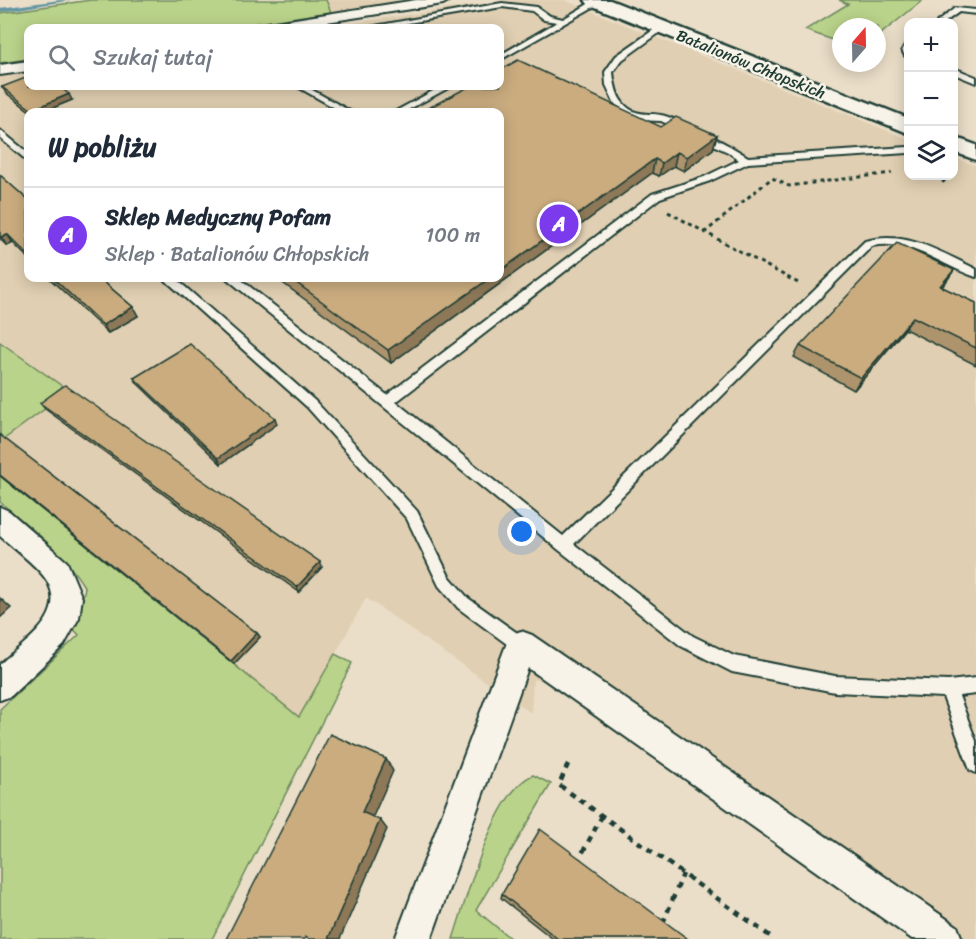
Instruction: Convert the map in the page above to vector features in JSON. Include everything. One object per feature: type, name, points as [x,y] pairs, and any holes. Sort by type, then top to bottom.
[{"type":"street","points":[[289,24],[443,0]]},
{"type":"street","name":"Batalionów Chłopskich","points":[[596,1],[904,124]]},
{"type":"street","points":[[0,70],[24,67]]},
{"type":"street","points":[[958,146],[976,153]]},
{"type":"street","points":[[0,519],[57,571],[68,598],[64,618],[54,635],[0,685]]},
{"type":"street","points":[[413,939],[521,645],[944,939]]},
{"type":"lane","points":[[504,56],[596,1]]},
{"type":"lane","points":[[391,24],[502,5],[534,9],[547,18],[561,21]]},
{"type":"lane","points":[[947,18],[958,10],[976,12]]},
{"type":"lane","points":[[662,28],[619,58],[609,72],[610,85],[619,104],[640,118],[662,118],[731,150],[746,160]]},
{"type":"lane","points":[[956,72],[976,80]]},
{"type":"lane","points":[[307,90],[341,108]]},
{"type":"lane","points":[[406,108],[440,90]]},
{"type":"lane","points":[[0,133],[24,154]]},
{"type":"lane","points":[[387,402],[656,196],[707,178],[746,160],[904,150]]},
{"type":"lane","points":[[564,544],[869,243],[881,240],[911,243],[976,273]]},
{"type":"lane","points":[[173,282],[319,412],[412,515],[444,581],[463,603],[521,645]]},
{"type":"lane","points":[[237,282],[687,640],[732,664],[835,684],[948,689],[976,686]]},
{"type":"lane","points":[[948,689],[976,764]]},
{"type":"path","points":[[704,233],[772,178],[789,186],[901,171]]},
{"type":"path","points":[[941,184],[945,180]]},
{"type":"path","points":[[656,196],[670,215],[817,294]]},
{"type":"path","points":[[568,764],[559,784],[774,939]]},
{"type":"path","points":[[575,866],[602,816]]},
{"type":"path","points":[[660,930],[683,874]]},
{"type":"shaded area","points":[[326,0],[403,0],[403,1],[331,12]]},
{"type":"shaded area","points":[[508,0],[564,0],[904,137],[904,180],[958,180],[958,159],[976,166],[976,939],[910,939],[546,680],[533,680],[531,713],[366,598],[300,718],[0,476],[0,442],[69,391],[0,342],[0,76],[24,73],[24,90],[504,90],[504,24],[346,24]]},
{"type":"green space","points":[[91,0],[326,0],[331,12],[250,24],[24,24],[24,60],[0,63],[0,13]]},
{"type":"green space","points":[[839,0],[923,0],[886,30],[886,18],[832,18],[832,40],[805,30],[848,4]]},
{"type":"green space","points":[[0,342],[69,391],[0,442]]},
{"type":"green space","points":[[0,476],[299,717],[335,654],[352,663],[212,939],[0,939],[0,709],[79,635],[69,624],[79,611],[85,588],[57,552],[0,502]]},
{"type":"green space","points":[[533,775],[551,784],[476,910],[511,939],[453,939],[483,848],[494,824],[519,785]]},
{"type":"building","points":[[518,60],[661,127],[676,117],[717,135],[687,157],[677,152],[662,163],[655,159],[504,268],[504,108],[429,108],[462,90],[504,90],[504,68]]},
{"type":"building","points":[[24,79],[24,90],[64,90],[69,94],[37,108],[29,108],[2,87]]},
{"type":"building","points":[[0,175],[24,196],[24,251],[7,234],[0,236]]},
{"type":"building","points":[[897,243],[954,270],[940,286],[976,303],[976,348],[913,317],[861,378],[800,346]]},
{"type":"building","points":[[57,282],[104,282],[133,307],[103,325]]},
{"type":"building","points":[[295,282],[484,282],[388,350]]},
{"type":"building","points":[[190,344],[275,418],[218,458],[134,378]]},
{"type":"building","points":[[65,385],[320,562],[297,587],[40,403]]},
{"type":"building","points":[[0,435],[257,633],[231,661],[0,475]]},
{"type":"building","points":[[330,734],[386,759],[362,812],[380,820],[328,939],[305,937],[305,939],[226,939]]},
{"type":"building","points":[[540,829],[688,939],[558,939],[502,894]]},
{"type":"waterway","points":[[0,10],[70,0]]},
{"type":"place","name":"Sklep Medyczny Pofam","points":[[559,224]]}]
